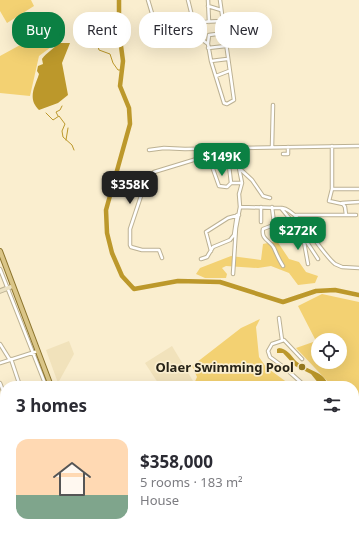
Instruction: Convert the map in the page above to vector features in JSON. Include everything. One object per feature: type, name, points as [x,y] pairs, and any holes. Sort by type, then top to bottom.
[{"type":"main road","points":[[0,251],[49,381]]},
{"type":"street","points":[[148,0],[152,12]]},
{"type":"street","points":[[188,0],[197,36],[208,44]]},
{"type":"street","points":[[208,0],[209,22],[215,22]]},
{"type":"street","points":[[214,7],[220,1]]},
{"type":"street","points":[[220,1],[221,11]]},
{"type":"street","points":[[208,6],[214,7],[221,11]]},
{"type":"street","points":[[215,35],[209,35],[208,48],[224,103],[234,102],[226,48]]},
{"type":"street","points":[[208,48],[215,47]]},
{"type":"street","points":[[211,61],[227,59]]},
{"type":"street","points":[[216,76],[229,71]]},
{"type":"street","points":[[272,147],[273,105]]},
{"type":"street","points":[[332,146],[332,189],[329,201],[341,203],[359,202]]},
{"type":"street","points":[[149,150],[164,148],[359,146]]},
{"type":"street","points":[[283,154],[288,154],[288,147]]},
{"type":"street","points":[[162,258],[159,250],[142,250],[130,247],[130,229],[145,182],[150,174],[154,172],[208,155],[219,148]]},
{"type":"street","points":[[227,148],[231,183]]},
{"type":"street","points":[[201,259],[207,257],[213,247],[227,242],[233,237],[240,207],[239,194],[242,183],[235,148]]},
{"type":"street","points":[[243,157],[244,148]]},
{"type":"street","points":[[208,155],[219,186],[225,187],[231,183],[242,183]]},
{"type":"street","points":[[239,168],[252,180],[263,196],[270,198]]},
{"type":"street","points":[[332,189],[359,189]]},
{"type":"street","points":[[341,203],[345,206],[346,215]]},
{"type":"street","points":[[240,207],[272,207],[288,209],[296,215],[334,264],[342,267],[359,268]]},
{"type":"street","points":[[261,207],[261,222]]},
{"type":"street","points":[[272,207],[274,223],[263,229],[263,234],[265,239],[274,247],[277,258],[283,266]]},
{"type":"street","points":[[281,208],[318,259]]},
{"type":"street","points":[[211,251],[206,232],[222,222],[238,215]]},
{"type":"street","points":[[233,274],[238,215]]},
{"type":"street","points":[[296,215],[356,215]]},
{"type":"street","points":[[290,219],[292,233],[300,233]]},
{"type":"street","points":[[300,233],[304,242],[308,264]]},
{"type":"street","points":[[0,269],[44,381]]},
{"type":"street","points":[[0,291],[13,286]]},
{"type":"street","points":[[279,318],[282,340]]},
{"type":"street","points":[[282,340],[286,341],[302,358]]},
{"type":"street","points":[[282,340],[270,347],[268,355],[299,381]]},
{"type":"street","points":[[0,344],[10,359],[18,381]]},
{"type":"street","points":[[0,363],[38,351]]},
{"type":"shaded area","points":[[0,0],[31,0],[34,6],[24,12],[12,12],[12,20],[7,23],[0,11]]},
{"type":"shaded area","points":[[65,43],[70,43],[62,63],[68,95],[58,103],[39,110],[33,101],[33,92],[39,74],[37,71],[38,66],[43,64],[42,59],[53,48],[65,48]]},
{"type":"shaded area","points":[[15,48],[50,48],[39,56],[30,96],[0,93],[0,56]]},
{"type":"shaded area","points":[[277,241],[289,259],[299,262],[306,272],[318,276],[315,283],[298,285],[289,273],[271,266],[258,268],[226,266],[222,268],[227,274],[226,278],[205,278],[196,274],[200,268],[231,256],[261,260],[263,244]]},
{"type":"shaded area","points":[[322,294],[359,302],[359,381],[327,381],[316,369],[347,369],[347,333],[312,333],[298,306]]},
{"type":"shaded area","points":[[260,319],[256,327],[259,357],[266,367],[285,381],[195,381],[197,377],[192,366],[241,328]]},
{"type":"shaded area","points":[[69,341],[74,354],[59,381],[57,381],[46,350]]},
{"type":"shaded area","points":[[311,343],[311,364],[296,348]]},
{"type":"shaded area","points":[[172,346],[193,381],[157,381],[145,363]]},
{"type":"shaded area","name":"Olaer Swimming Pool","points":[[279,348],[286,351],[299,363],[319,374],[326,381],[317,381],[311,374],[295,366],[283,353],[277,353],[277,349]]},
{"type":"waterway","points":[[119,0],[119,31],[123,61],[120,86],[129,108],[130,124],[106,210],[107,233],[112,253],[122,276],[134,289],[178,281],[220,282],[283,302],[316,291],[335,290],[359,295]]},
{"type":"waterway","points":[[98,48],[99,50],[110,54],[113,63],[118,70],[123,70]]},
{"type":"waterway","points":[[58,116],[56,112],[60,110],[62,106]]},
{"type":"waterway","points":[[46,113],[53,120],[59,116],[65,124],[62,131],[63,137],[72,145],[74,150]]},
{"type":"waterway","points":[[66,140],[68,128]]},
{"type":"place","name":"Olaer Swimming Pool","points":[[302,367]]}]
